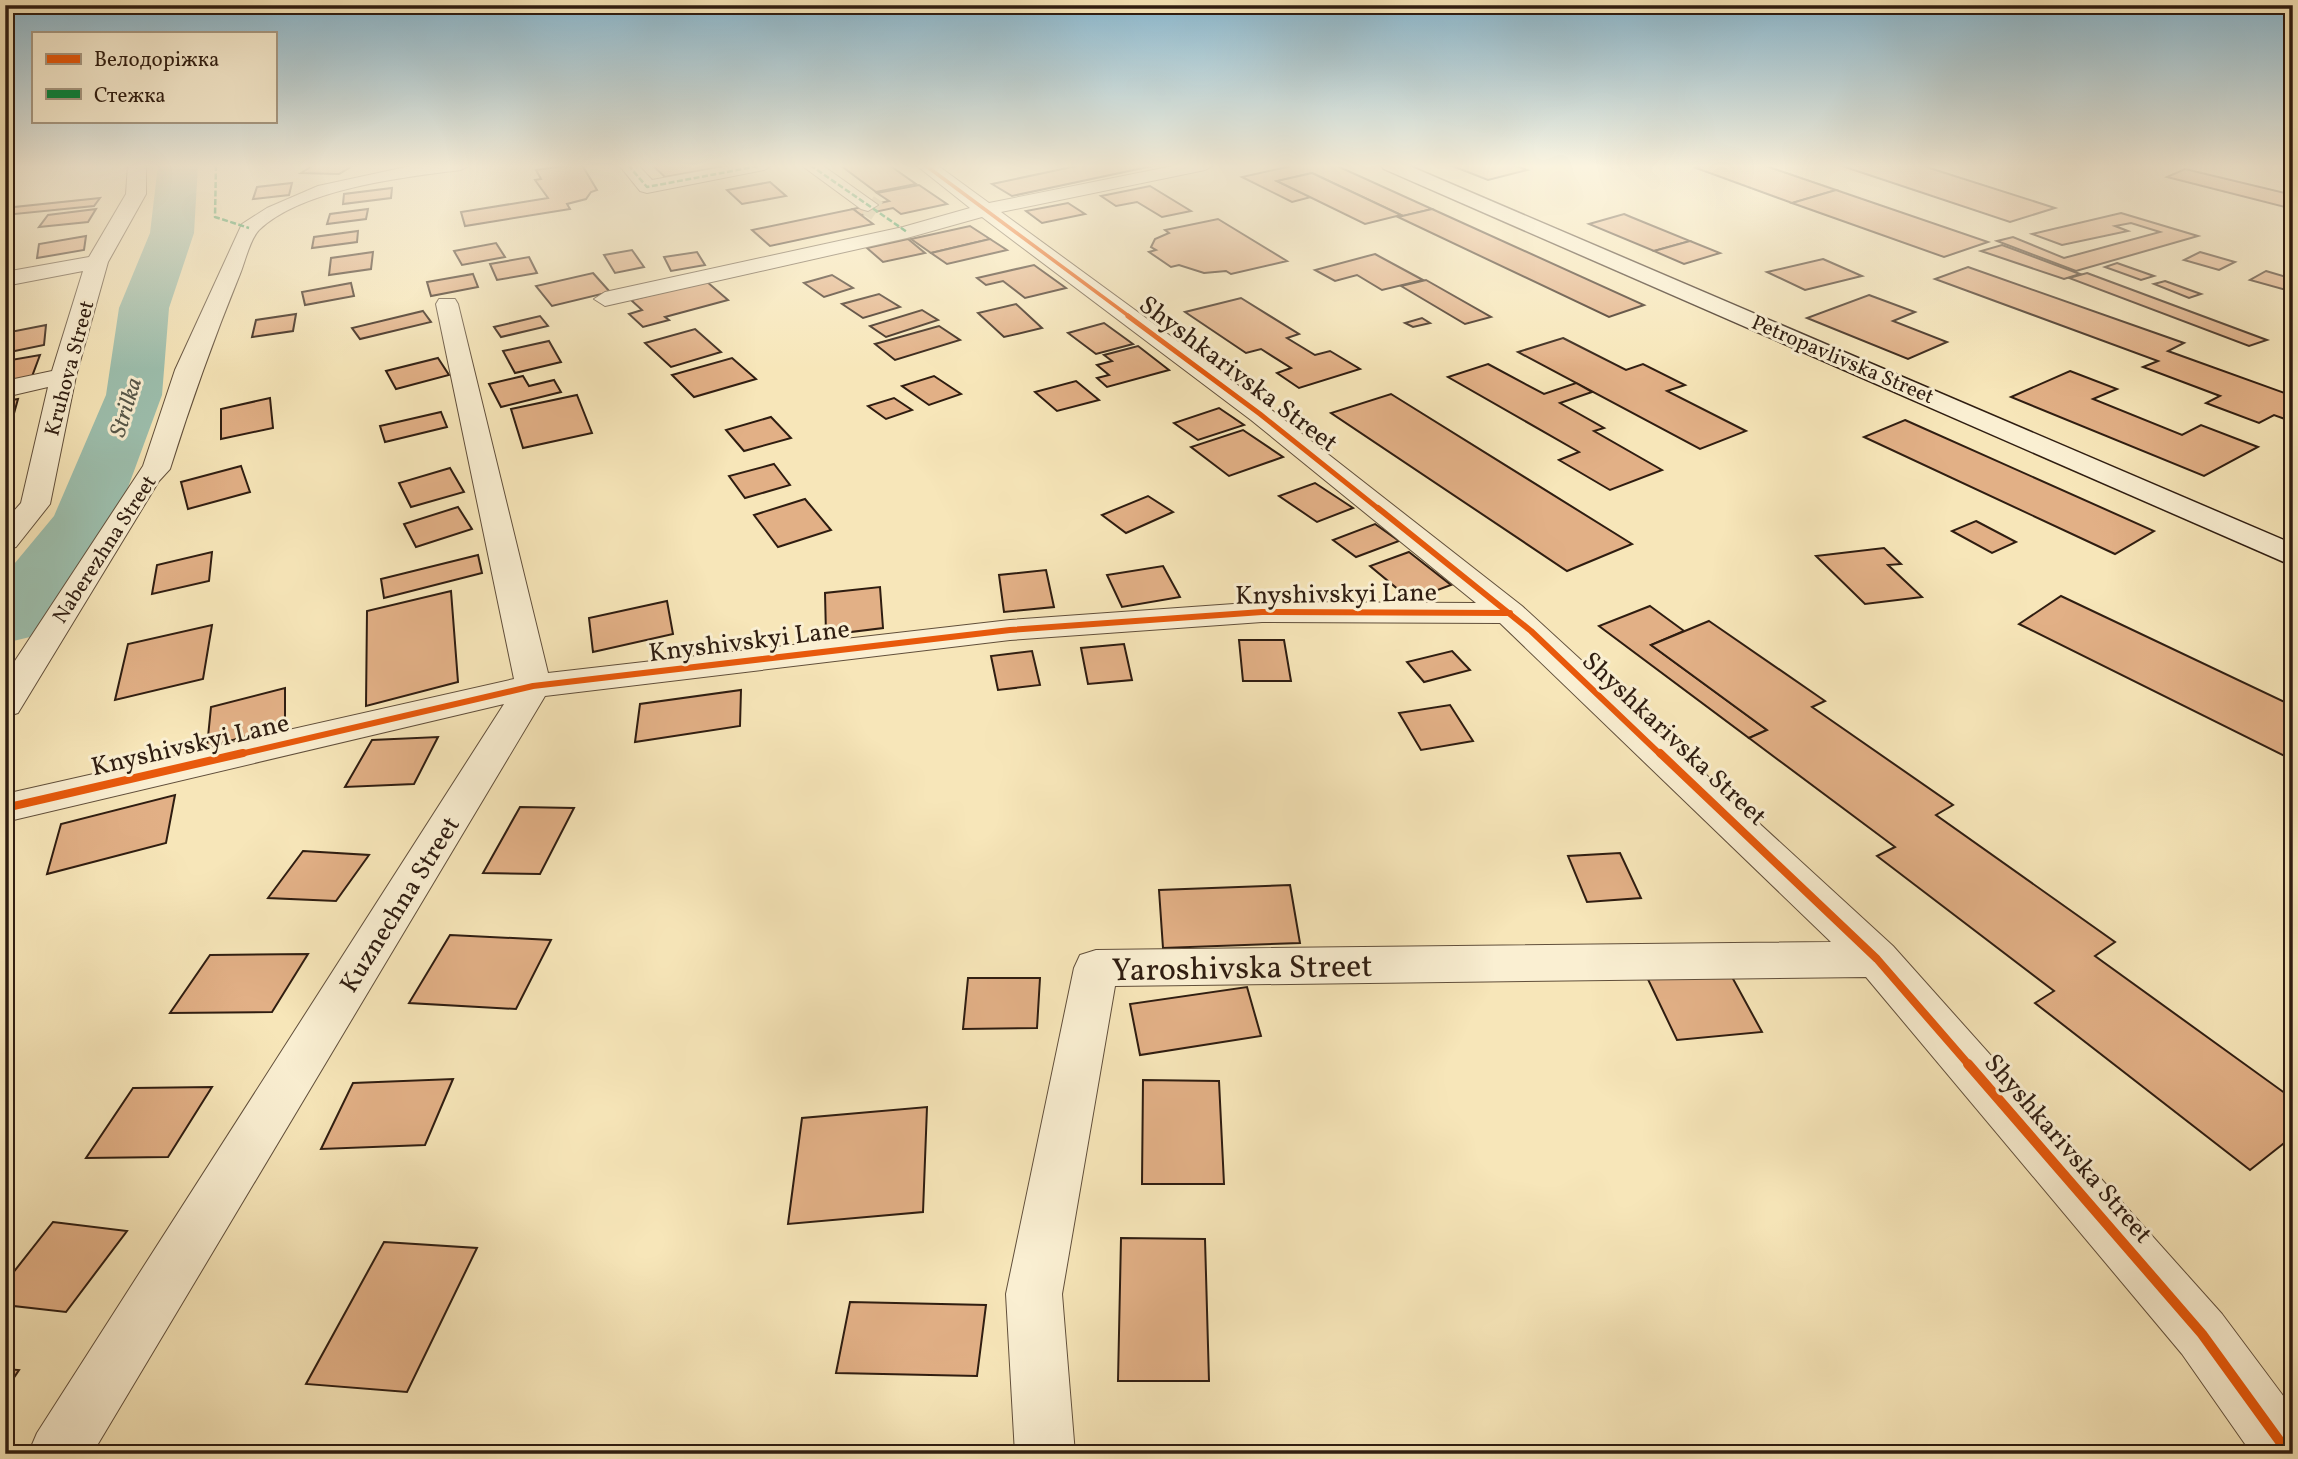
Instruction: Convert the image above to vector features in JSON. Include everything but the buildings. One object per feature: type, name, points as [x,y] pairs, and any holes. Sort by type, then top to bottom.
[{"type":"main road","name":"Petropavlivska Street","points":[[1548,233],[2293,556]]},
{"type":"street","name":"Kruhova Street","points":[[5,541],[16,516],[35,504],[63,376],[97,262],[114,233]]},
{"type":"street","name":"Naberezhna Street","points":[[5,705],[148,476],[156,469],[188,370],[247,233]]},
{"type":"street","points":[[605,299],[902,233]]},
{"type":"street","name":"Shyshkarivska Street","points":[[1015,233],[1260,414],[1510,613],[1877,959],[2202,1334],[2288,1454]]},
{"type":"street","points":[[5,279],[97,262]]},
{"type":"street","points":[[447,304],[533,686]]},
{"type":"street","points":[[5,389],[63,376]]},
{"type":"street","name":"Knyshivskyi Lane","points":[[5,808],[533,686],[1010,630],[1262,612],[1510,613]]},
{"type":"street","name":"Kuznechna Street","points":[[58,1454],[533,686]]},
{"type":"street","name":"Yaroshivska Street","points":[[1045,1454],[1034,1294],[1096,968],[1877,959]]},
{"type":"waterway","name":"Strilka","points":[[5,622],[84,520],[134,395],[144,308],[172,233]]},
{"type":"cycle path","points":[[1017,233],[1260,414],[1531,631],[1877,959],[2202,1334],[2289,1454]]},
{"type":"cycle path","points":[[5,808],[533,686],[1010,630],[1262,612],[1510,613]]}]
